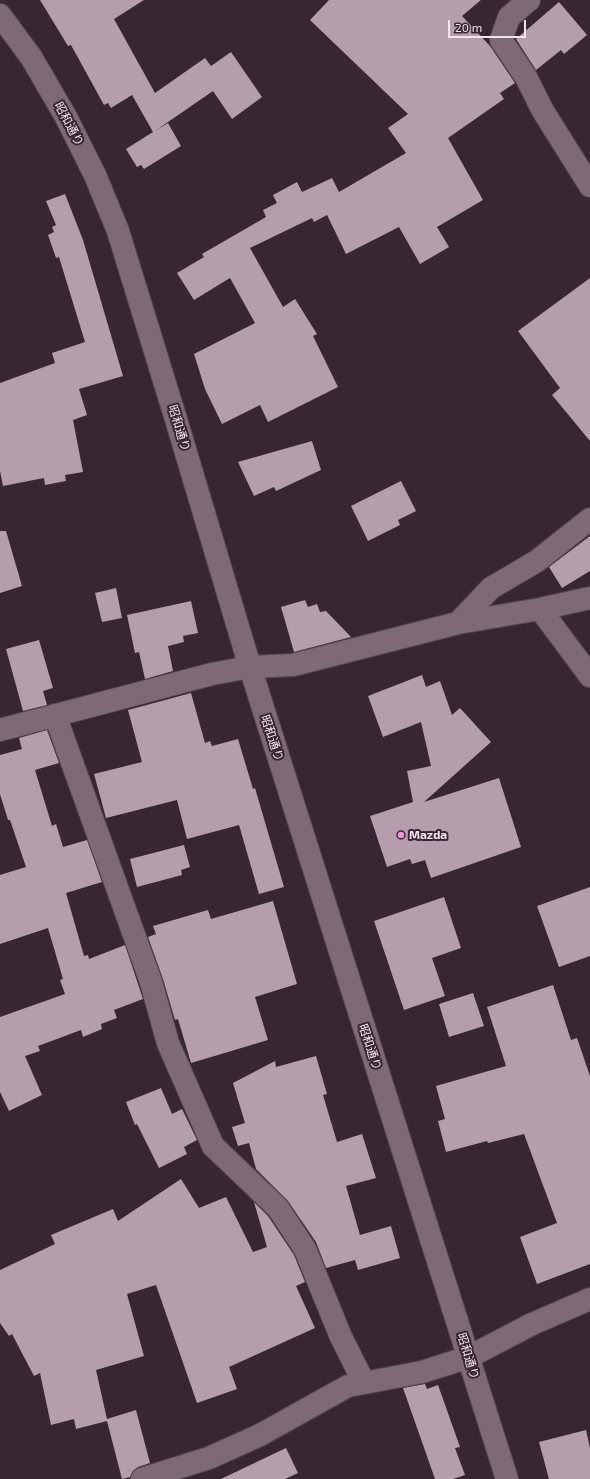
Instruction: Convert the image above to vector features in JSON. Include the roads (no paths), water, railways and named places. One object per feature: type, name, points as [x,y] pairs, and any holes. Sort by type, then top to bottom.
[{"type":"street","points":[[529,0],[509,17],[501,40],[526,77],[543,111],[590,186]]},
{"type":"street","name":"昭和通り","points":[[0,15],[31,57],[66,117],[95,175],[118,231],[250,667],[469,1357],[506,1479]]},
{"type":"street","points":[[458,623],[491,588],[537,561],[590,519]]},
{"type":"street","points":[[0,730],[212,674],[250,667],[293,665],[458,623],[540,609],[590,598]]},
{"type":"street","points":[[540,609],[590,676]]},
{"type":"street","points":[[55,715],[151,982],[168,1044],[213,1146],[278,1208],[305,1249],[341,1337],[364,1383]]},
{"type":"street","points":[[142,1479],[209,1458],[260,1435],[348,1386],[422,1372],[469,1357],[532,1324],[590,1299]]},
{"type":"place","name":"Mazda","points":[[401,835]]}]
